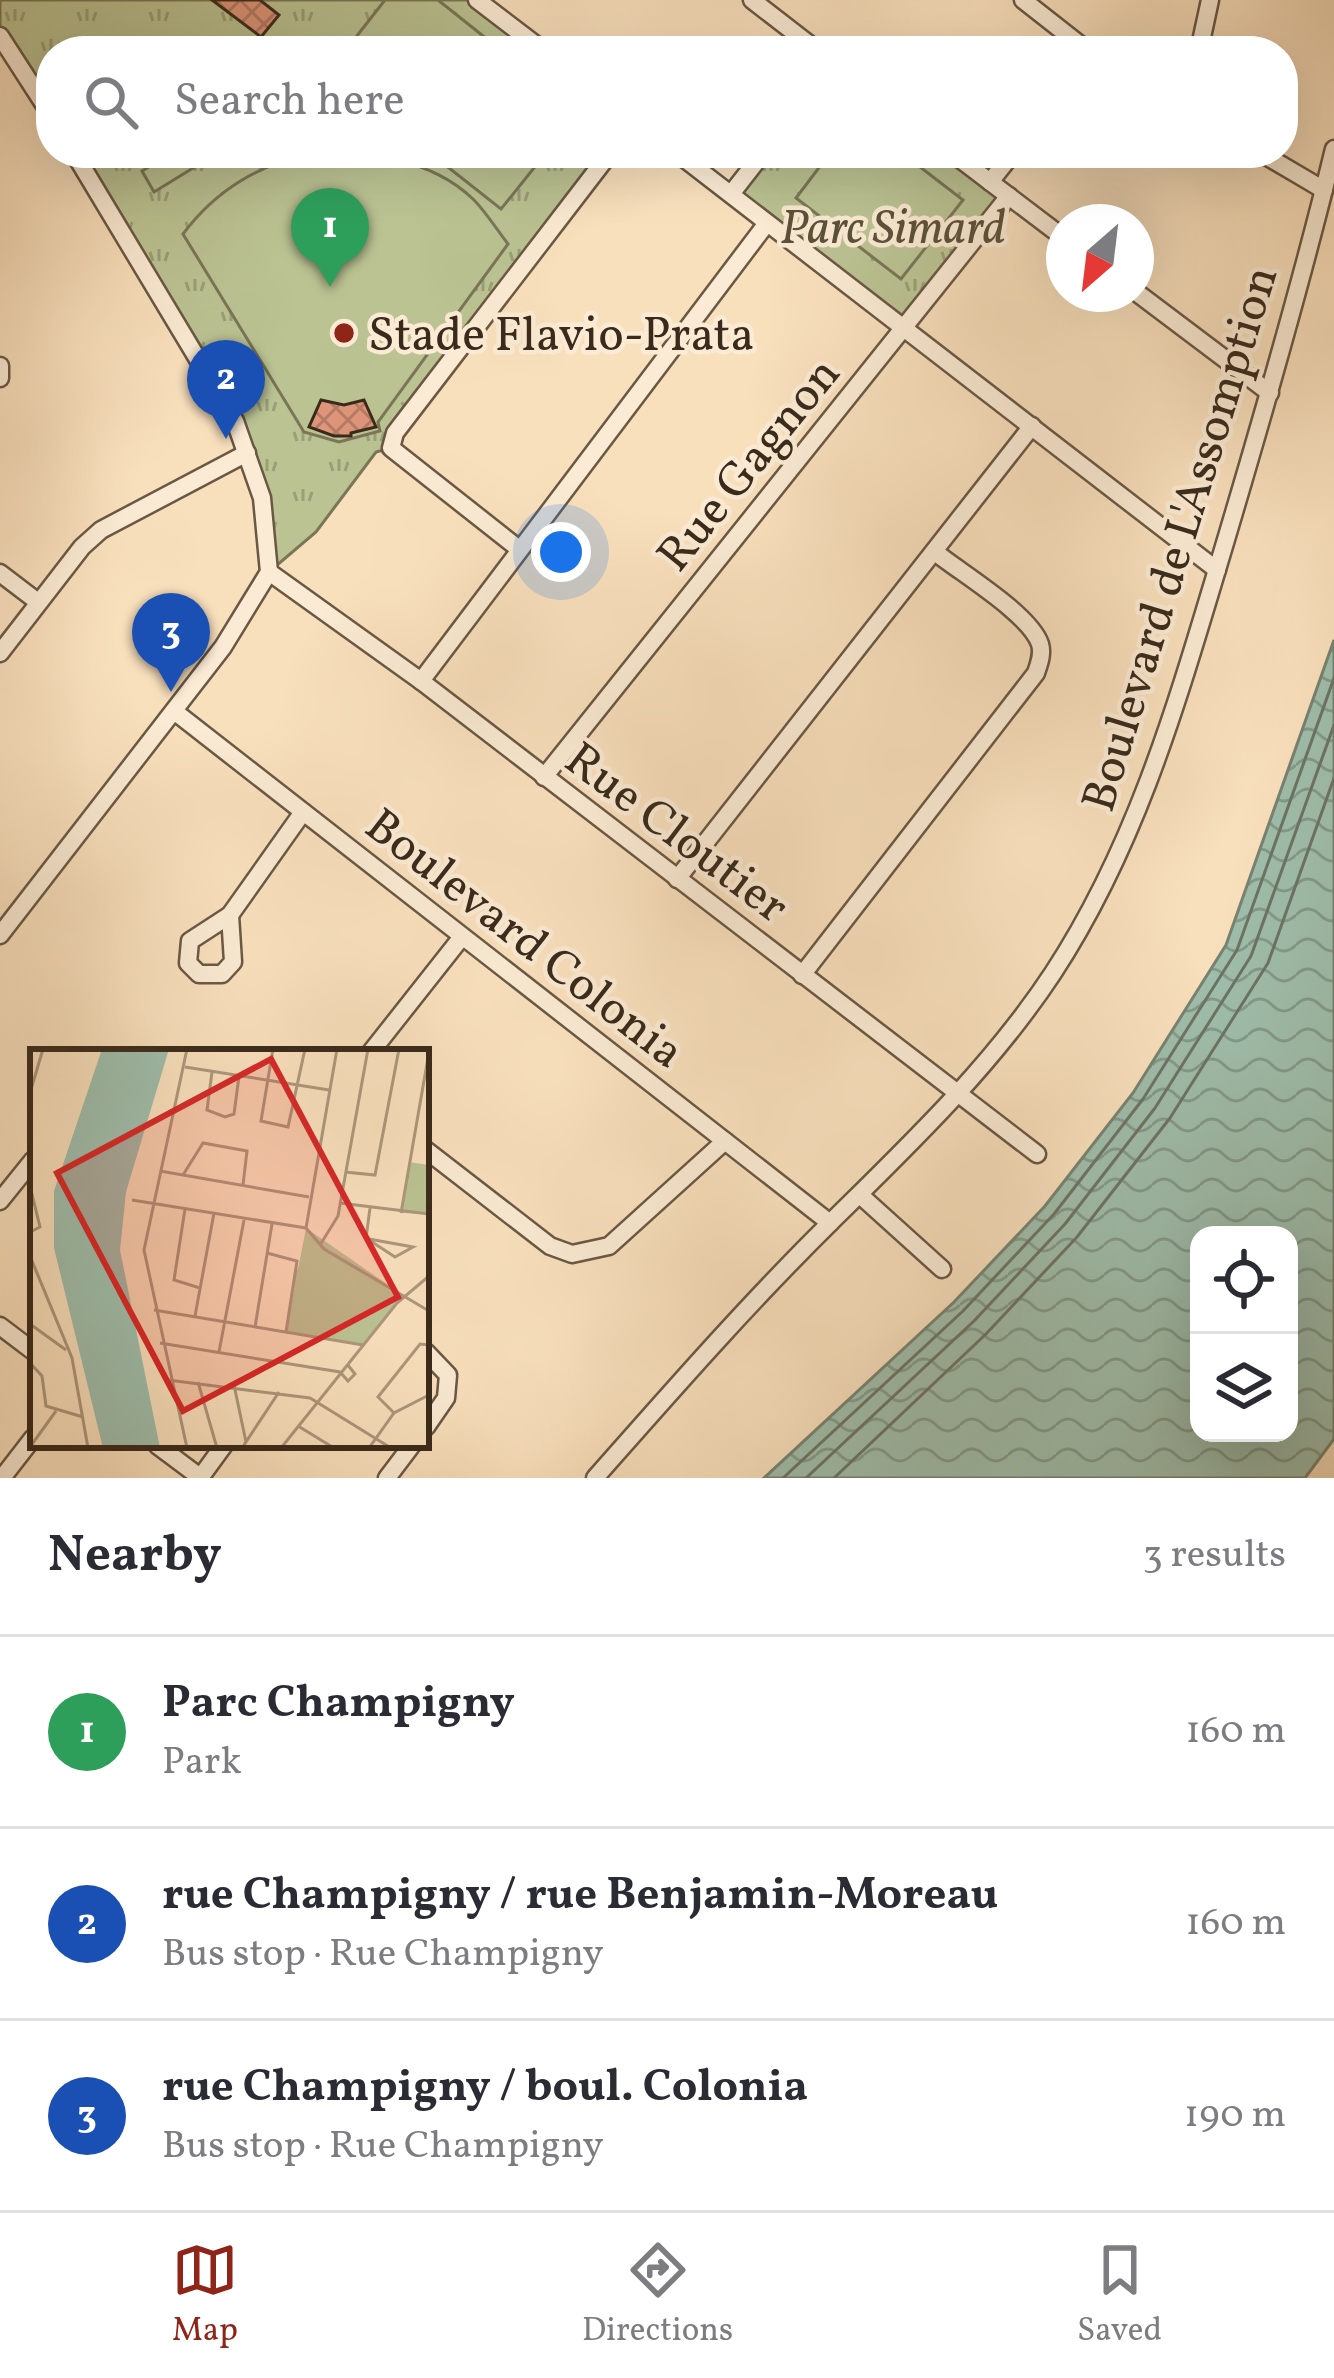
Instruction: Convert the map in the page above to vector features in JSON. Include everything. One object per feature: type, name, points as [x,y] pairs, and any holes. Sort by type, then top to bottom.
[{"type":"street","points":[[477,0],[524,36]]},
{"type":"street","points":[[752,0],[799,36]]},
{"type":"street","points":[[1023,0],[1069,36]]},
{"type":"street","points":[[1202,36],[1210,0]]},
{"type":"street","points":[[0,36],[36,92]]},
{"type":"street","name":"Boulevard de L'Assomption","points":[[595,1478],[708,1351],[958,1095],[1052,975],[1108,880],[1155,773],[1270,393],[1334,149]]},
{"type":"street","points":[[0,934],[223,647],[269,572],[262,498],[236,421],[83,168]]},
{"type":"street","points":[[519,549],[391,448],[395,433],[598,168]]},
{"type":"street","points":[[697,168],[1217,569]]},
{"type":"street","points":[[731,194],[751,168]]},
{"type":"street","points":[[972,168],[1046,224]]},
{"type":"street","points":[[990,182],[1001,168]]},
{"type":"street","points":[[1287,168],[1324,190]]},
{"type":"street","name":"Rue Gagnon","points":[[544,777],[1009,196]]},
{"type":"street","points":[[421,681],[767,223]]},
{"type":"street","points":[[1154,306],[1270,393]]},
{"type":"street","points":[[0,366],[0,378]]},
{"type":"street","points":[[676,879],[1032,426]]},
{"type":"street","points":[[0,653],[82,547],[101,530],[247,453]]},
{"type":"street","points":[[802,975],[1036,674],[1040,644],[1028,625],[935,552]]},
{"type":"street","name":"Rue Cloutier","points":[[269,572],[421,681],[1036,1154]]},
{"type":"street","points":[[0,573],[38,602]]},
{"type":"street","name":"Boulevard Colonia","points":[[174,711],[830,1223]]},
{"type":"street","points":[[230,914],[303,812]]},
{"type":"street","points":[[372,1049],[460,938]]},
{"type":"street","points":[[429,1152],[550,1246],[572,1254],[609,1246],[725,1141]]},
{"type":"street","points":[[0,1201],[30,1164]]},
{"type":"street","points":[[860,1196],[941,1269]]},
{"type":"street","points":[[0,1326],[30,1350]]},
{"type":"street","points":[[429,1355],[448,1375],[446,1398],[429,1423]]},
{"type":"street","points":[[2,1478],[30,1442]]},
{"type":"street","points":[[161,1448],[200,1478],[222,1448]]},
{"type":"street","points":[[387,1478],[410,1448]]},
{"type":"green space","points":[[0,0],[477,0],[524,36],[36,36],[36,97],[0,38]]},
{"type":"green space","points":[[385,0],[438,0],[483,36],[357,36]]},
{"type":"green space","points":[[80,168],[599,168],[391,448],[376,452],[316,532],[269,572],[262,498],[235,421]]},
{"type":"green space","points":[[147,168],[193,168],[154,192],[142,171]]},
{"type":"green space","name":"Stade Flavio-Prata","points":[[268,168],[423,168],[473,199],[508,244],[378,422],[380,431],[339,442],[304,432],[183,234],[209,204]]},
{"type":"green space","points":[[449,168],[534,168],[501,209]]},
{"type":"green space","name":"Parc Simard","points":[[751,168],[972,168],[1009,196],[907,328],[731,194]]},
{"type":"green space","points":[[819,168],[921,168],[963,200],[901,279],[796,198]]},
{"type":"water","points":[[1334,640],[1334,1439],[1305,1478],[764,1478],[954,1302],[1045,1206],[1133,1093],[1226,945]]},
{"type":"building","points":[[212,0],[260,0],[279,15],[260,36]]},
{"type":"building","points":[[321,400],[344,405],[364,400],[376,427],[334,436],[309,427]]},
{"type":"place","name":"Parc Champigny","points":[[330,287]]},
{"type":"place","name":"Stade Flavio-Prata","points":[[344,333]]},
{"type":"place","name":"rue Champigny / rue Benjamin-Moreau","points":[[226,439]]},
{"type":"place","name":"rue Champigny / boul. Colonia","points":[[171,692]]}]
